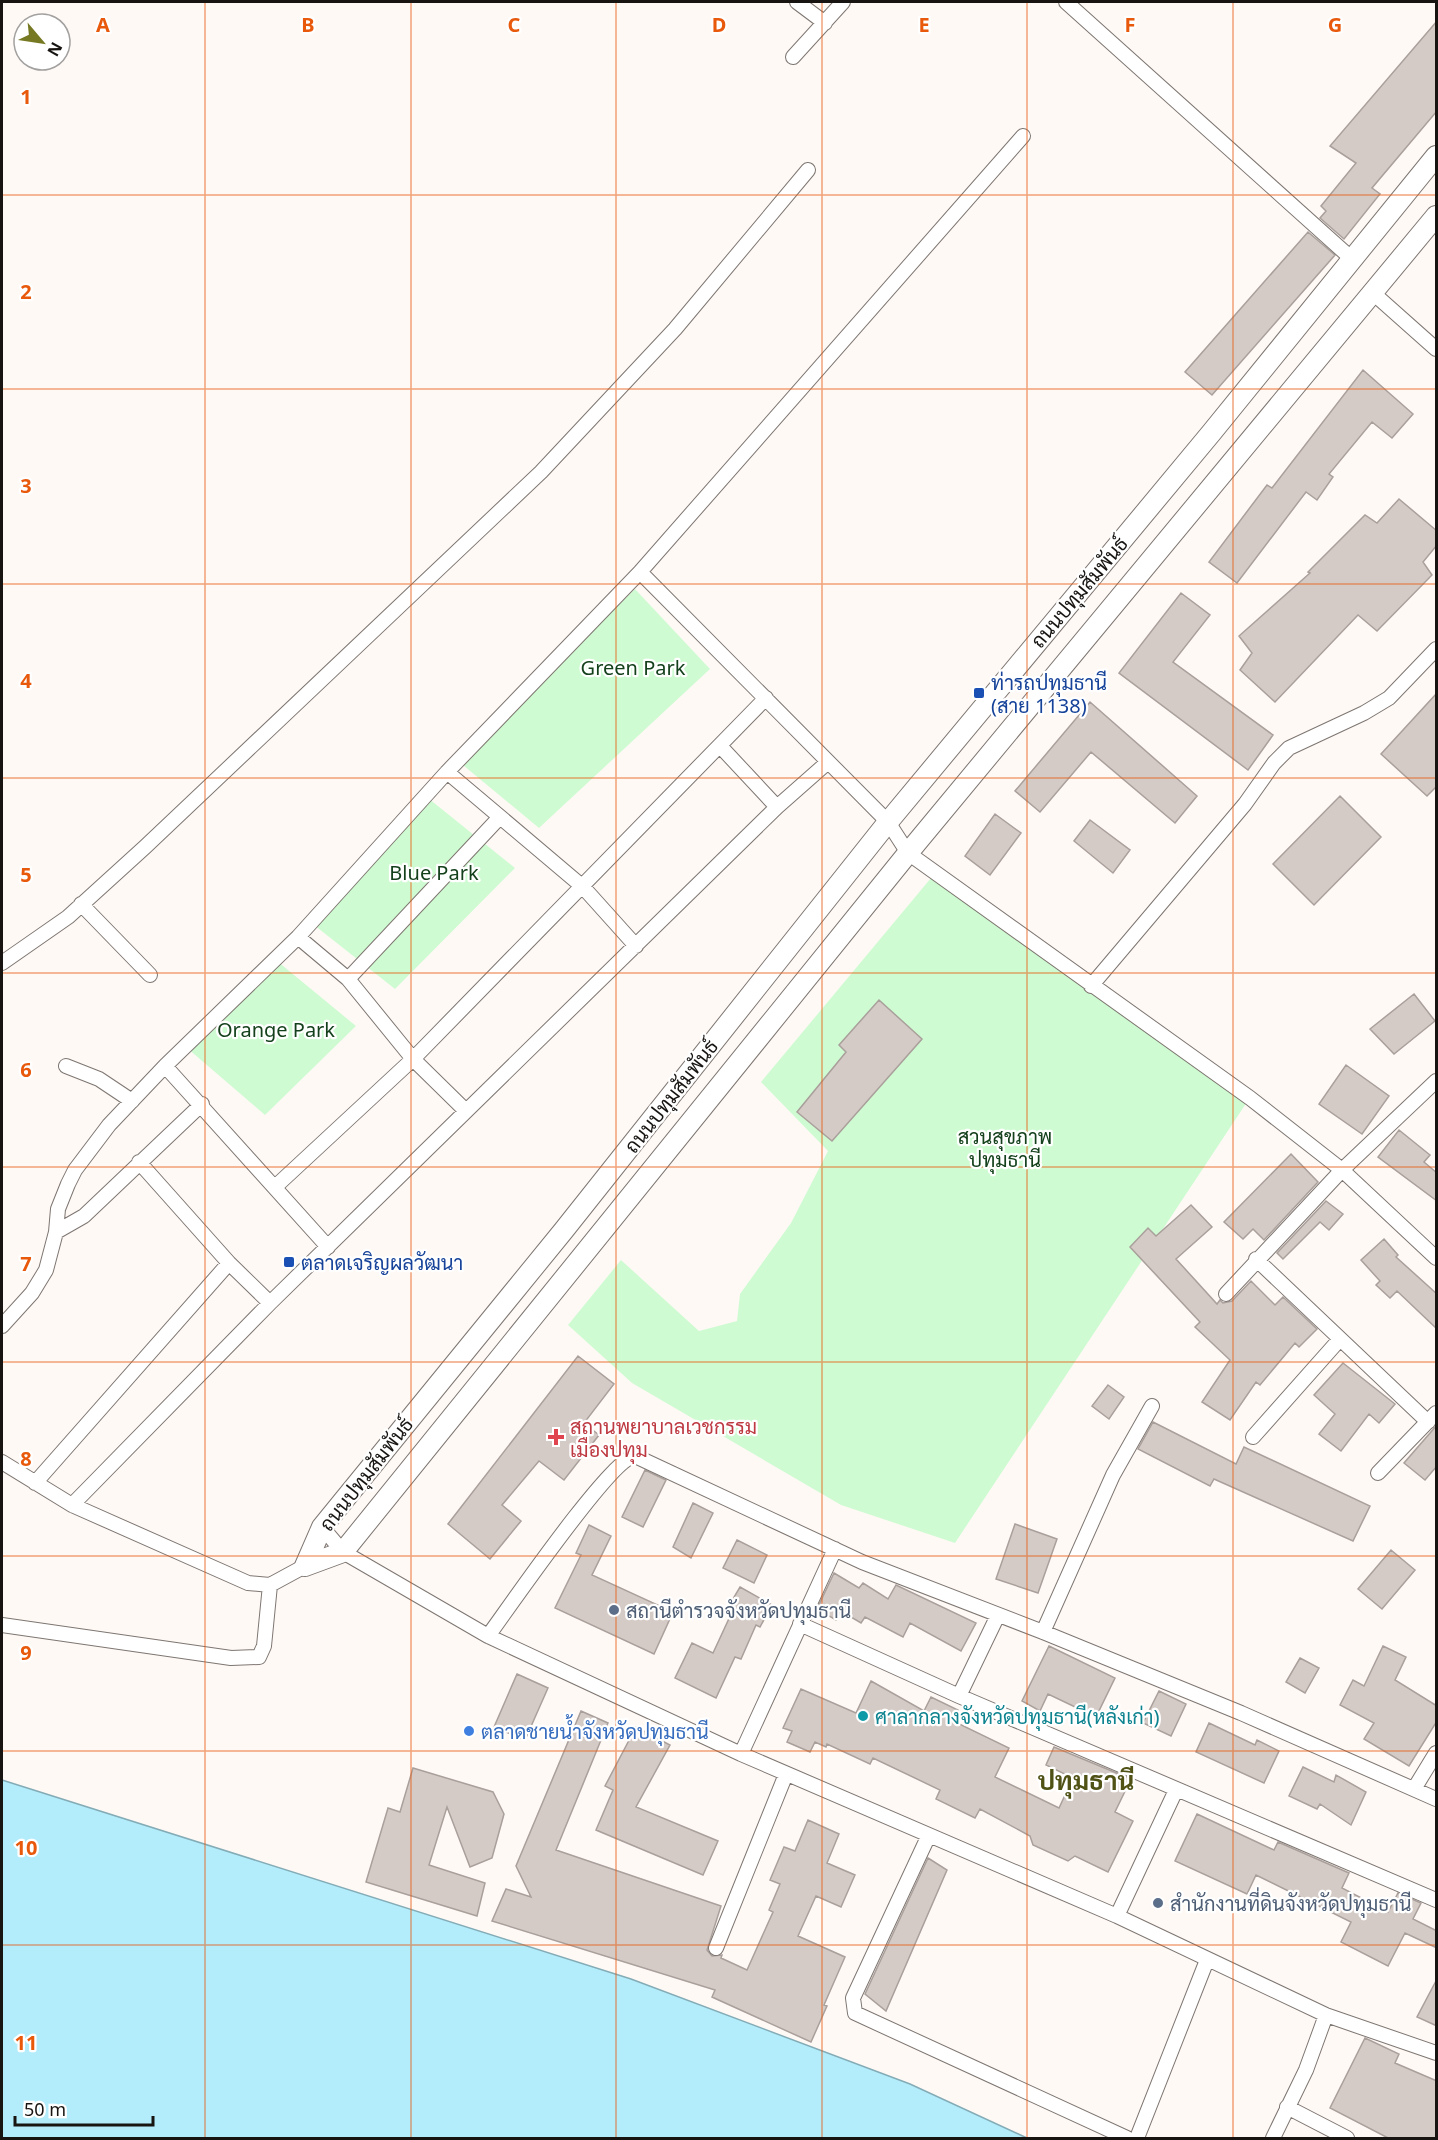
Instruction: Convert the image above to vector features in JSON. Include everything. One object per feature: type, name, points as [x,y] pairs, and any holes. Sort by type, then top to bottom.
[{"type":"street","points":[[797,2],[825,23]]},
{"type":"street","points":[[793,57],[843,2]]},
{"type":"street","points":[[1066,2],[1352,259]]},
{"type":"street","points":[[2,1326],[32,1293],[46,1270],[56,1232],[58,1209],[75,1170],[109,1125],[165,1065],[298,937],[447,772],[640,572],[1023,136]]},
{"type":"street","name":"ถนนปทุมสัมพันธ์","points":[[305,1566],[322,1527],[564,1230],[888,822],[1212,432],[1437,156]]},
{"type":"street","points":[[2,963],[81,904],[542,472],[675,329],[808,170]]},
{"type":"street","name":"ถนนปทุมสัมพันธ์","points":[[305,1566],[342,1552],[908,854],[1437,216]]},
{"type":"street","points":[[1373,293],[1437,349]]},
{"type":"street","points":[[640,572],[888,822],[908,854],[1250,1098],[1342,1170],[1437,1258]]},
{"type":"street","points":[[1091,986],[1245,804],[1274,762],[1289,748],[1364,713],[1389,698],[1437,649]]},
{"type":"street","points":[[275,1187],[413,1059],[721,747],[766,698]]},
{"type":"street","points":[[721,747],[777,807]]},
{"type":"street","points":[[72,1505],[270,1303],[777,807],[828,762]]},
{"type":"street","points":[[447,772],[583,887],[636,946]]},
{"type":"street","points":[[348,979],[499,818]]},
{"type":"street","points":[[81,904],[150,975]]},
{"type":"street","points":[[298,937],[348,979],[413,1059],[466,1111]]},
{"type":"street","points":[[165,1065],[328,1247]]},
{"type":"street","points":[[66,1066],[99,1079],[132,1101]]},
{"type":"street","points":[[1226,1294],[1256,1259],[1342,1170],[1437,1081]]},
{"type":"street","points":[[56,1232],[84,1216],[202,1104]]},
{"type":"street","points":[[139,1162],[229,1263],[270,1303]]},
{"type":"street","points":[[1256,1259],[1340,1339],[1432,1418],[1378,1473]]},
{"type":"street","points":[[34,1483],[229,1263]]},
{"type":"street","points":[[1253,1437],[1340,1339]]},
{"type":"street","points":[[1042,1632],[1113,1475],[1152,1406]]},
{"type":"street","points":[[488,1636],[582,1509],[623,1460],[630,1456],[641,1457],[835,1550],[1241,1713],[1437,1800]]},
{"type":"street","points":[[2,1462],[72,1505],[248,1583],[270,1585],[305,1566]]},
{"type":"street","points":[[322,1527],[342,1552],[488,1636],[741,1755],[1117,1916],[1326,2015],[1437,2053]]},
{"type":"street","points":[[741,1755],[835,1550]]},
{"type":"street","points":[[2,1625],[231,1658],[259,1657],[264,1647],[270,1585]]},
{"type":"street","points":[[959,1696],[998,1615]]},
{"type":"street","points":[[800,1624],[959,1696],[1437,1900]]},
{"type":"street","points":[[1414,1789],[1437,1753]]},
{"type":"street","points":[[716,1948],[786,1774]]},
{"type":"street","points":[[1117,1916],[1176,1790]]},
{"type":"street","points":[[928,1837],[853,1998],[855,2013],[1126,2139]]},
{"type":"street","points":[[1137,2139],[1207,1960]]},
{"type":"street","points":[[1273,2139],[1306,2070],[1326,2015]]},
{"type":"street","points":[[1287,2107],[1347,2139]]},
{"type":"green space","name":"Green Park","points":[[635,589],[710,669],[539,828],[458,761]]},
{"type":"green space","name":"Blue Park","points":[[428,798],[515,868],[395,989],[314,925]]},
{"type":"green space","name":"สวนสุขภาพ ปทุมธานี","points":[[931,878],[1247,1102],[955,1543],[841,1505],[632,1383],[568,1325],[621,1260],[699,1331],[737,1321],[740,1294],[791,1223],[828,1151],[761,1082]]},
{"type":"green space","name":"Orange Park","points":[[271,956],[356,1026],[265,1115],[187,1048]]},
{"type":"water","points":[[2,1780],[631,1979],[910,2084],[1027,2138],[2,2138]]},
{"type":"building","points":[[1437,21],[1437,111],[1372,188],[1380,194],[1344,239],[1320,218],[1326,211],[1321,206],[1356,163],[1330,146]]},
{"type":"building","points":[[1308,232],[1335,255],[1212,395],[1185,372]]},
{"type":"building","points":[[1363,370],[1413,414],[1392,438],[1372,422],[1329,474],[1333,477],[1317,500],[1306,492],[1237,583],[1209,562],[1267,485],[1272,488]]},
{"type":"building","points":[[1399,499],[1437,531],[1437,545],[1423,562],[1432,575],[1377,631],[1358,615],[1275,702],[1240,670],[1252,653],[1239,636],[1310,573],[1308,572],[1365,515],[1377,523]]},
{"type":"building","points":[[1181,593],[1210,615],[1173,662],[1273,735],[1248,770],[1119,673]]},
{"type":"building","points":[[1437,693],[1437,786],[1427,796],[1381,754]]},
{"type":"building","points":[[1090,702],[1197,796],[1175,823],[1091,752],[1040,812],[1015,791]]},
{"type":"building","points":[[1340,796],[1381,837],[1314,905],[1273,864]]},
{"type":"building","points":[[995,814],[1021,833],[990,875],[965,856]]},
{"type":"building","points":[[1090,820],[1130,850],[1113,873],[1074,841]]},
{"type":"building","points":[[1414,994],[1435,1021],[1394,1054],[1370,1029]]},
{"type":"building","points":[[879,1000],[922,1039],[832,1141],[797,1112],[846,1052],[839,1045]]},
{"type":"building","points":[[1346,1065],[1389,1096],[1362,1134],[1319,1104]]},
{"type":"building","points":[[1399,1130],[1430,1155],[1424,1162],[1437,1173],[1437,1201],[1378,1157]]},
{"type":"building","points":[[1291,1154],[1318,1182],[1264,1240],[1253,1229],[1243,1239],[1224,1222]]},
{"type":"building","points":[[1326,1201],[1343,1214],[1329,1230],[1320,1222],[1283,1259],[1277,1253]]},
{"type":"building","points":[[1191,1205],[1212,1227],[1176,1259],[1217,1304],[1220,1300],[1223,1303],[1232,1301],[1251,1281],[1275,1305],[1283,1297],[1317,1329],[1299,1347],[1295,1343],[1260,1385],[1256,1382],[1230,1420],[1202,1402],[1230,1360],[1195,1327],[1200,1322],[1130,1247],[1148,1228],[1156,1236]]},
{"type":"building","points":[[1384,1239],[1398,1255],[1396,1257],[1437,1294],[1437,1329],[1397,1291],[1390,1298],[1376,1285],[1380,1281],[1361,1260]]},
{"type":"building","points":[[578,1356],[614,1384],[584,1423],[599,1435],[564,1480],[539,1461],[502,1505],[521,1521],[490,1559],[448,1524]]},
{"type":"building","points":[[1343,1363],[1395,1404],[1379,1423],[1369,1414],[1341,1451],[1319,1434],[1335,1414],[1314,1395]]},
{"type":"building","points":[[1108,1385],[1124,1397],[1109,1419],[1092,1406]]},
{"type":"building","points":[[1153,1422],[1236,1464],[1244,1447],[1370,1506],[1353,1541],[1214,1479],[1210,1486],[1138,1449]]},
{"type":"building","points":[[1437,1425],[1437,1466],[1425,1480],[1404,1463]]},
{"type":"building","points":[[645,1470],[666,1480],[643,1527],[622,1517]]},
{"type":"building","points":[[693,1503],[713,1513],[691,1558],[673,1547]]},
{"type":"building","points":[[1015,1524],[1057,1539],[1038,1593],[996,1579]]},
{"type":"building","name":"สถานีตำรวจจังหวัดปทุมธานี","points":[[589,1525],[611,1536],[592,1575],[673,1612],[654,1654],[555,1608],[581,1555],[576,1553]]},
{"type":"building","points":[[737,1540],[767,1555],[754,1583],[723,1568]]},
{"type":"building","points":[[1391,1550],[1415,1570],[1382,1609],[1358,1589]]},
{"type":"building","points":[[834,1573],[859,1588],[863,1583],[888,1599],[896,1585],[976,1623],[961,1651],[910,1623],[903,1637],[865,1617],[861,1623],[841,1611],[836,1620],[817,1609]]},
{"type":"building","points":[[740,1587],[772,1605],[760,1627],[756,1625],[741,1659],[735,1657],[716,1698],[675,1678],[692,1643],[713,1653],[732,1612],[727,1609]]},
{"type":"building","points":[[1049,1646],[1115,1678],[1096,1717],[1048,1694],[1040,1711],[1022,1701]]},
{"type":"building","points":[[1383,1646],[1406,1657],[1395,1680],[1437,1706],[1437,1721],[1409,1766],[1364,1739],[1374,1723],[1340,1705],[1353,1680],[1364,1686]]},
{"type":"building","points":[[1300,1658],[1319,1668],[1305,1693],[1286,1682]]},
{"type":"building","points":[[517,1674],[548,1688],[525,1740],[494,1727]]},
{"type":"building","points":[[871,1681],[924,1711],[931,1697],[958,1710],[953,1721],[1009,1748],[995,1777],[1059,1808],[1073,1778],[1046,1765],[1054,1747],[1131,1779],[1115,1812],[1133,1821],[1108,1872],[1075,1856],[1068,1861],[1033,1845],[1030,1836],[980,1809],[975,1818],[936,1799],[940,1790],[873,1758],[870,1764],[827,1744],[826,1747],[815,1742],[810,1752],[787,1742],[792,1731],[783,1728],[801,1689],[856,1713]]},
{"type":"building","points":[[1159,1691],[1186,1704],[1171,1736],[1143,1723]]},
{"type":"building","points":[[581,1711],[608,1723],[556,1850],[721,1906],[707,1950],[712,1956],[722,1955],[721,1958],[747,1970],[773,1912],[769,1910],[780,1884],[770,1880],[784,1847],[795,1851],[808,1820],[839,1834],[827,1863],[855,1875],[841,1907],[816,1896],[798,1936],[845,1957],[811,2042],[712,1997],[715,1990],[492,1921],[506,1889],[531,1897],[516,1866]]},
{"type":"building","points":[[1209,1723],[1255,1745],[1257,1740],[1279,1751],[1264,1783],[1196,1752]]},
{"type":"building","points":[[636,1727],[670,1745],[636,1807],[718,1841],[703,1875],[596,1830],[613,1790],[605,1786]]},
{"type":"building","points":[[1303,1767],[1334,1782],[1336,1775],[1366,1792],[1351,1825],[1320,1804],[1317,1809],[1289,1796]]},
{"type":"building","points":[[413,1768],[493,1792],[504,1814],[492,1858],[470,1867],[447,1807],[429,1865],[485,1883],[477,1916],[366,1882],[388,1808],[400,1812]]},
{"type":"building","points":[[1197,1814],[1274,1850],[1278,1842],[1349,1873],[1342,1888],[1388,1912],[1398,1893],[1421,1903],[1413,1919],[1437,1931],[1437,1948],[1405,1933],[1388,1966],[1341,1942],[1351,1922],[1256,1875],[1247,1894],[1175,1861]]},
{"type":"building","points":[[928,1858],[947,1870],[886,2011],[865,1994]]},
{"type":"building","points":[[1437,1979],[1437,2026],[1417,2017]]},
{"type":"building","points":[[1365,2038],[1399,2054],[1395,2063],[1437,2081],[1437,2139],[1390,2139],[1330,2108]]},
{"type":"place","name":"ท่ารถปทุมธานี (สาย 1138)","points":[[979,693]]},
{"type":"place","name":"ตลาดเจริญผลวัฒนา","points":[[289,1262]]},
{"type":"place","name":"สถานพยาบาลเวชกรรม เมืองปทุม","points":[[556,1437]]},
{"type":"place","name":"สถานีตำรวจจังหวัดปทุมธานี","points":[[614,1610]]},
{"type":"place","name":"ศาลากลางจังหวัดปทุมธานี(หลังเก่า)","points":[[863,1716]]},
{"type":"place","name":"ตลาดชายน้ำจังหวัดปทุมธานี","points":[[469,1731]]},
{"type":"place","name":"สำนักงานที่ดินจังหวัดปทุมธานี","points":[[1158,1903]]},
{"type":"district","name":"ปทุมธานี","points":[[1086,1780]]}]
